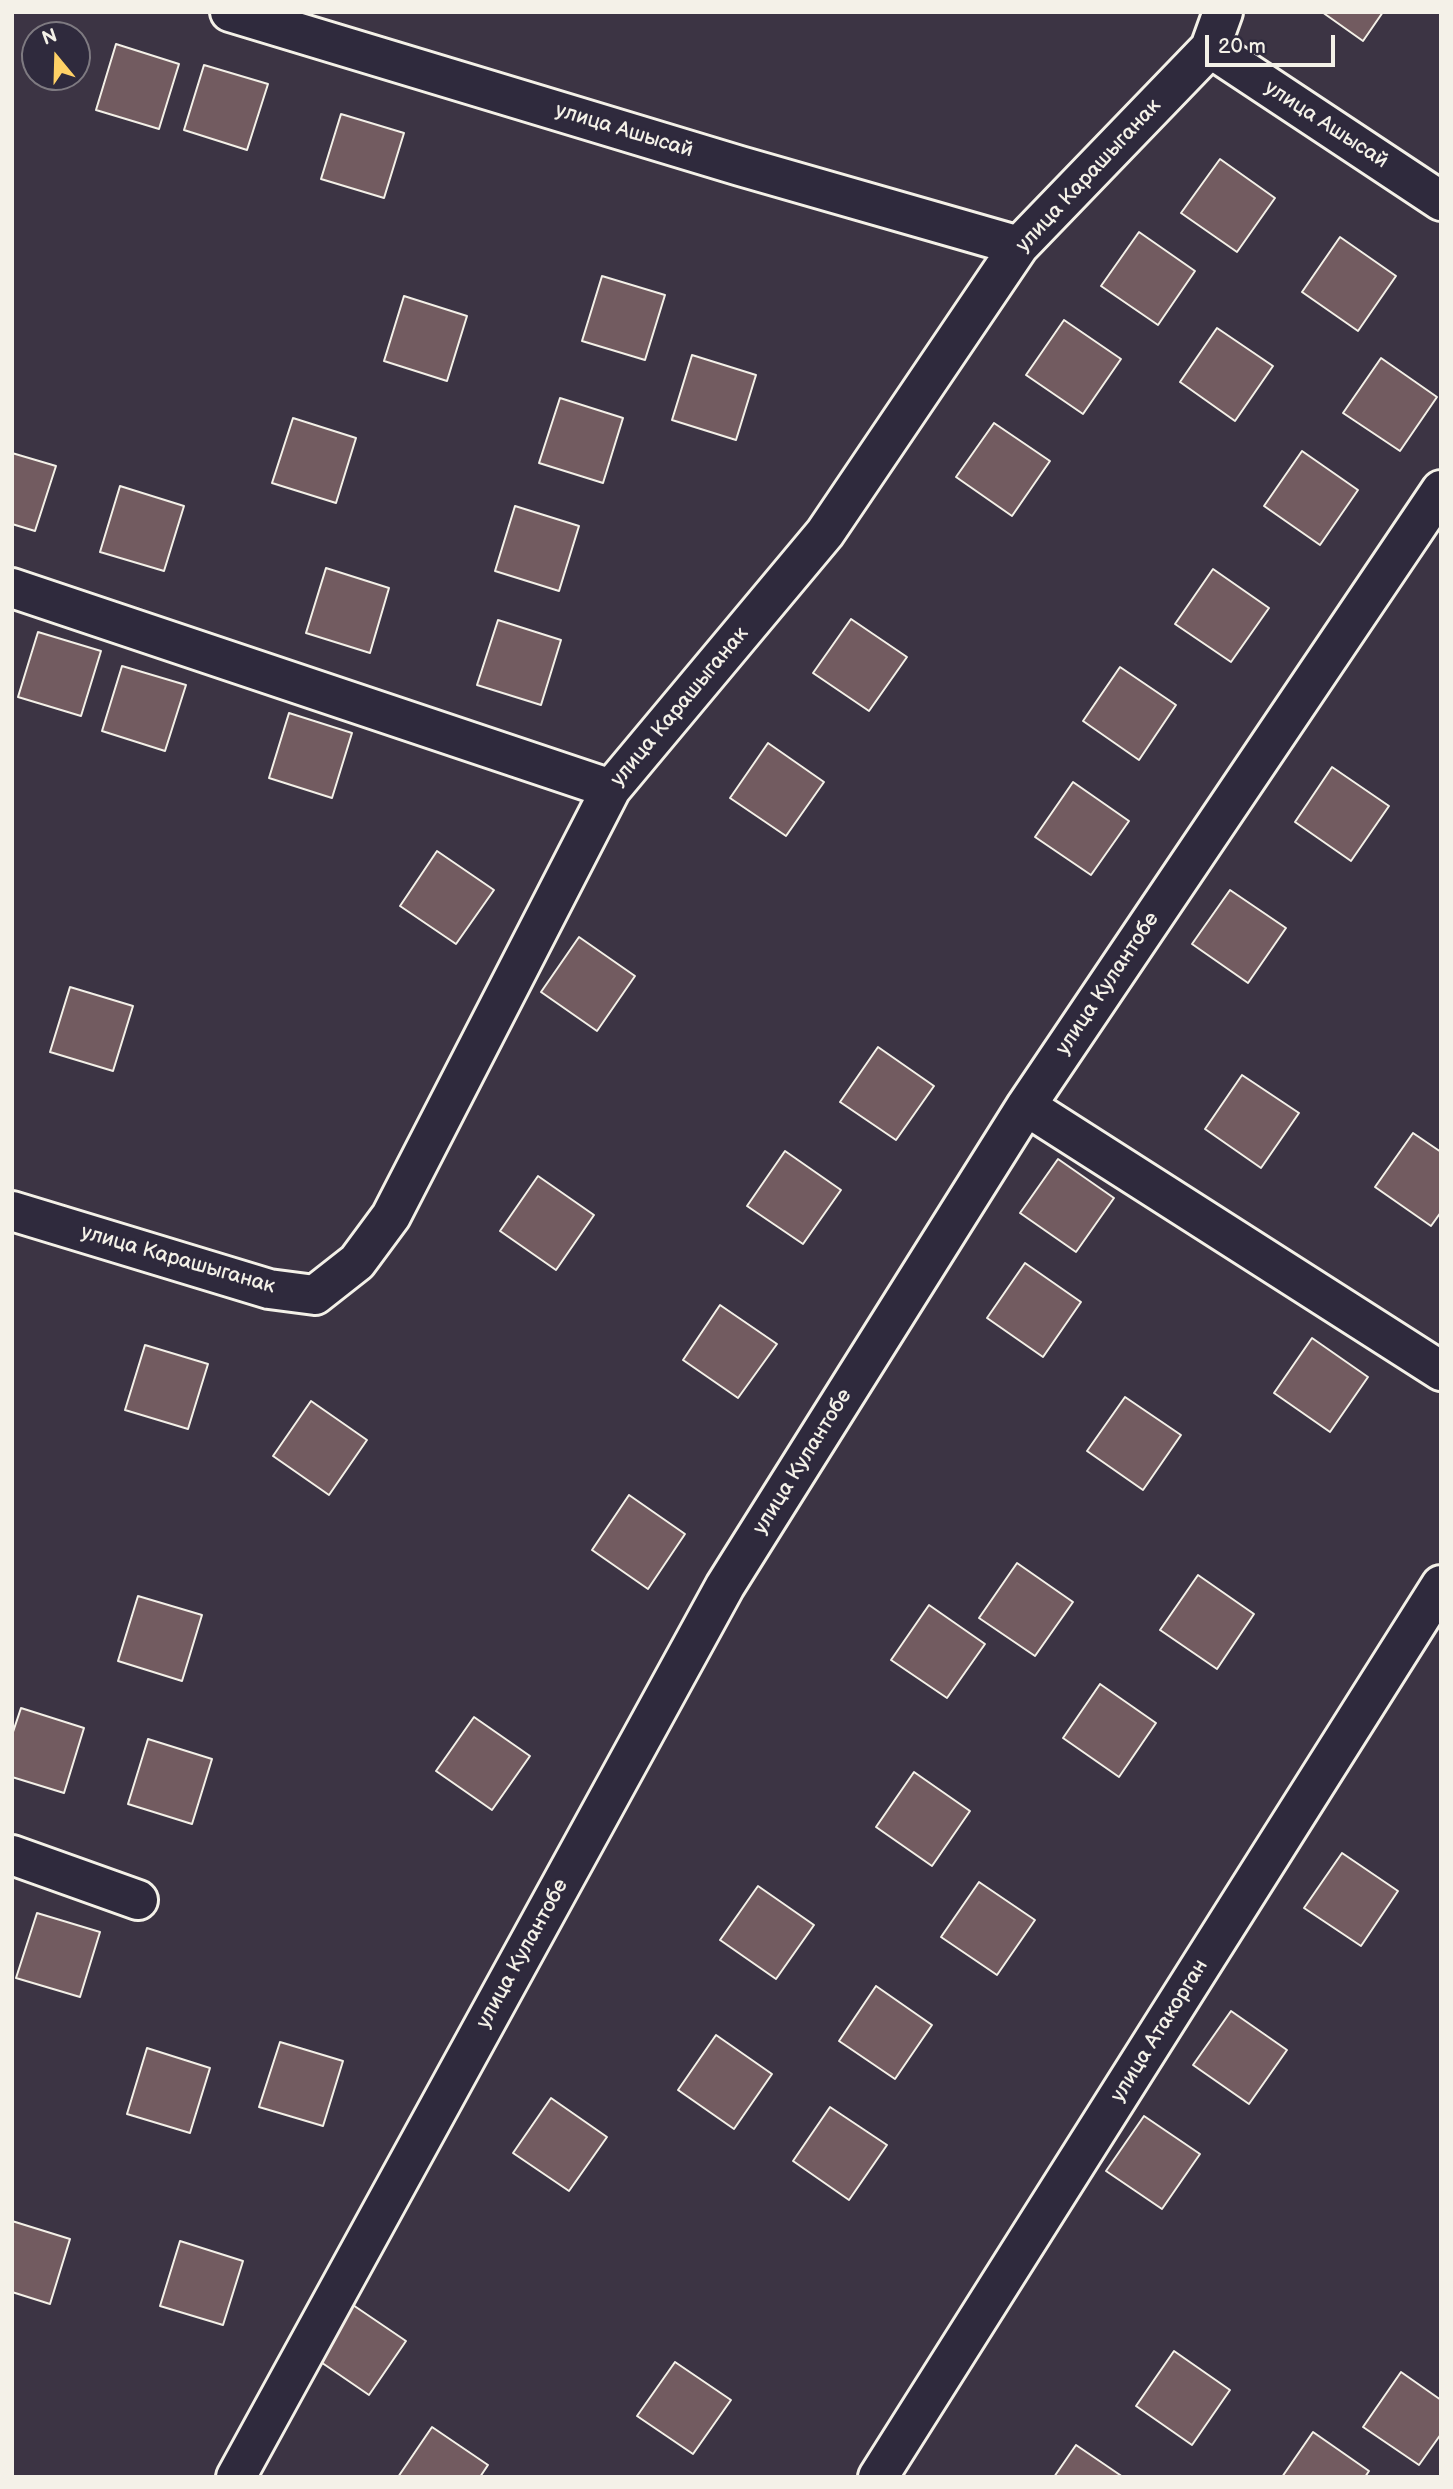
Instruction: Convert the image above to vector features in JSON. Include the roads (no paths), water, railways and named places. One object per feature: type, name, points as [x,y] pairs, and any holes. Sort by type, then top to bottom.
[{"type":"street","name":"улица Ашысай","points":[[230,12],[740,166],[1020,246]]},
{"type":"street","name":"улица Карашыганак","points":[[12,1211],[269,1289],[315,1295],[357,1262],[391,1216],[611,789],[825,533],[1020,246],[1210,48],[1223,12]]},
{"type":"street","name":"улица Ашысай","points":[[1210,48],[1441,201]]},
{"type":"street","name":"улица Кулантобе","points":[[236,2477],[725,1586],[1026,1106],[1441,490]]},
{"type":"street","points":[[12,588],[611,789]]},
{"type":"street","points":[[1026,1106],[1441,1371]]},
{"type":"street","name":"улица Атакорган","points":[[878,2477],[1441,1585]]},
{"type":"street","points":[[12,1855],[138,1900]]}]
